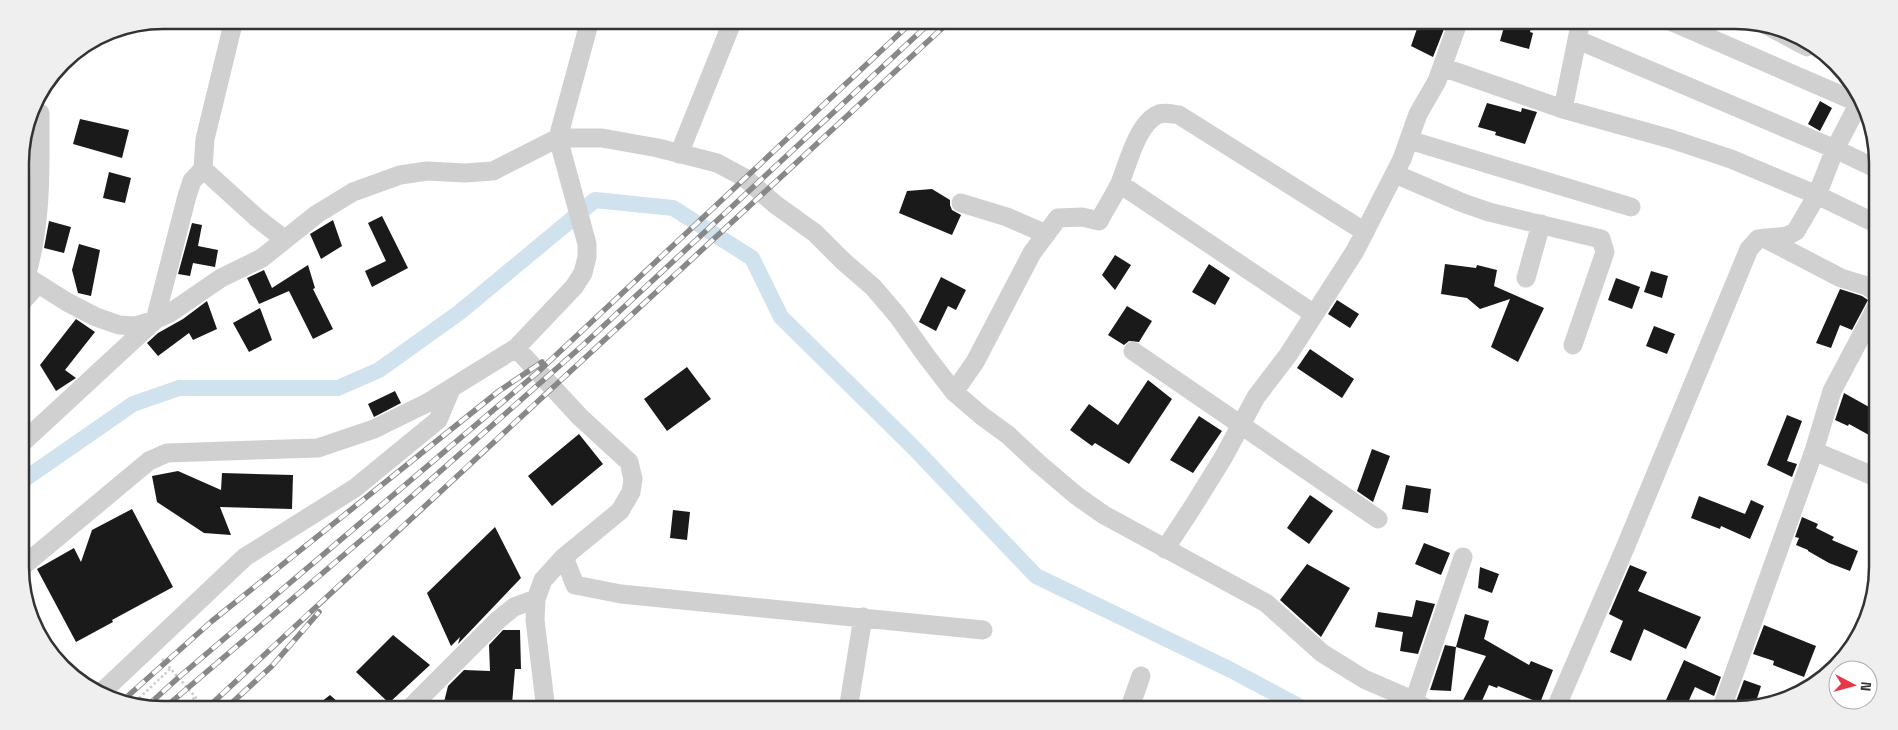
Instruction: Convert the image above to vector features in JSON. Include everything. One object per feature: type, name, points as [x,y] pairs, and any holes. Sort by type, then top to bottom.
[{"type":"street","points":[[29,436],[154,320],[187,196],[192,181],[203,169],[206,138],[232,29]]},
{"type":"street","points":[[29,560],[149,461],[167,453],[318,448],[374,429],[427,403],[516,348],[574,287],[583,273],[587,257],[587,244],[558,138],[588,29]]},
{"type":"street","points":[[679,154],[729,29]]},
{"type":"street","points":[[1165,549],[1192,508],[1256,397],[1288,355],[1355,250],[1395,174],[1418,114],[1437,82],[1456,29]]},
{"type":"street","points":[[1563,109],[1580,29]]},
{"type":"street","points":[[1689,29],[1853,99]]},
{"type":"street","points":[[1578,40],[1869,165]]},
{"type":"street","points":[[1442,66],[1563,109],[1671,139],[1731,159],[1817,195],[1869,220]]},
{"type":"street","points":[[1560,701],[1749,249],[1758,239],[1792,234],[1796,231],[1817,195],[1835,149],[1856,107]]},
{"type":"street","points":[[29,273],[37,218],[40,179],[40,113]]},
{"type":"street","points":[[954,392],[975,362],[1012,288],[1032,253],[1058,218],[1082,217],[1099,221],[1120,184],[1125,166],[1145,125],[1158,115],[1166,113],[1178,115],[1365,232]]},
{"type":"street","points":[[29,279],[96,317],[119,325],[135,326],[170,313],[221,278],[262,258],[317,214],[353,192],[400,175],[427,171],[465,173],[493,170],[558,138],[602,138],[658,148],[717,163],[745,178],[776,205],[815,233],[842,261],[873,287],[897,315],[954,392],[1008,435],[1077,496],[1104,515],[1266,603],[1322,653],[1364,679],[1411,701]]},
{"type":"street","points":[[1409,140],[1631,208]]},
{"type":"street","points":[[203,169],[256,218],[284,239]]},
{"type":"street","points":[[1395,174],[1489,212],[1601,239],[1604,244],[1604,252],[1573,344]]},
{"type":"street","points":[[1120,184],[1314,314]]},
{"type":"street","points":[[961,203],[1007,217],[1046,234]]},
{"type":"street","points":[[1526,278],[1541,224]]},
{"type":"street","points":[[1764,238],[1841,278],[1869,287]]},
{"type":"street","points":[[1724,701],[1814,450],[1832,391],[1869,321]]},
{"type":"street","points":[[516,348],[580,417],[629,462],[633,479],[632,492],[620,511],[564,557],[543,580],[536,599],[535,620],[545,701]]},
{"type":"street","points":[[1133,351],[1378,519]]},
{"type":"street","points":[[106,688],[245,557],[355,488],[438,420],[451,389]]},
{"type":"street","points":[[1814,450],[1869,474]]},
{"type":"street","points":[[564,557],[574,585],[621,594],[984,630]]},
{"type":"street","points":[[1423,701],[1463,557]]},
{"type":"street","points":[[417,701],[498,620],[514,607],[536,599]]},
{"type":"street","points":[[850,701],[864,617]]},
{"type":"street","points":[[1132,701],[1141,676]]},
{"type":"path","points":[[151,647],[199,701]]},
{"type":"path","points":[[138,699],[170,668]]},
{"type":"path","points":[[191,701],[195,697]]},
{"type":"building","points":[[1417,29],[1444,29],[1433,57],[1411,46]]},
{"type":"building","points":[[1503,29],[1531,29],[1530,32],[1533,33],[1529,49],[1500,41]]},
{"type":"building","points":[[1820,101],[1832,108],[1820,131],[1808,124]]},
{"type":"building","points":[[1487,103],[1521,112],[1522,108],[1537,112],[1525,144],[1495,135],[1496,132],[1478,127]]},
{"type":"building","points":[[80,119],[129,130],[122,158],[73,144]]},
{"type":"building","points":[[109,172],[131,178],[125,203],[103,198]]},
{"type":"building","points":[[932,189],[950,200],[952,210],[961,215],[952,235],[899,213],[907,191]]},
{"type":"building","points":[[382,216],[408,268],[372,287],[365,271],[386,261],[368,223]]},
{"type":"building","points":[[333,220],[342,246],[321,259],[310,234]]},
{"type":"building","points":[[49,221],[71,227],[64,253],[44,248]]},
{"type":"building","points":[[192,223],[202,225],[198,246],[218,250],[215,267],[193,263],[190,276],[178,274]]},
{"type":"building","points":[[79,244],[100,250],[91,296],[78,293],[72,270]]},
{"type":"building","points":[[1115,255],[1131,265],[1115,290],[1102,275]]},
{"type":"building","points":[[1209,264],[1230,278],[1215,305],[1192,292]]},
{"type":"building","points":[[1445,264],[1476,268],[1477,265],[1497,270],[1494,286],[1544,308],[1518,362],[1491,347],[1510,299],[1480,309],[1467,298],[1441,294]]},
{"type":"building","points":[[308,265],[315,288],[313,289],[333,329],[313,339],[289,291],[259,304],[247,278],[264,270],[272,288]]},
{"type":"building","points":[[1651,271],[1668,276],[1662,298],[1644,292]]},
{"type":"building","points":[[941,277],[966,290],[956,310],[948,306],[936,331],[919,322]]},
{"type":"building","points":[[1616,278],[1640,287],[1632,309],[1608,300]]},
{"type":"building","points":[[1840,289],[1862,296],[1868,300],[1852,330],[1840,325],[1831,348],[1816,343]]},
{"type":"building","points":[[1337,300],[1359,314],[1350,328],[1328,314]]},
{"type":"building","points":[[207,301],[217,329],[193,340],[189,333],[158,356],[147,343],[158,333],[183,319]]},
{"type":"building","points":[[1127,306],[1152,321],[1139,342],[1129,341],[1124,345],[1108,335]]},
{"type":"building","points":[[260,308],[272,340],[249,352],[233,323]]},
{"type":"building","points":[[76,319],[95,332],[65,370],[76,378],[56,391],[40,365]]},
{"type":"building","points":[[1654,326],[1675,334],[1667,354],[1646,346]]},
{"type":"building","points":[[1310,349],[1354,379],[1342,398],[1297,368]]},
{"type":"building","points":[[687,367],[711,399],[667,431],[644,399]]},
{"type":"building","points":[[1148,380],[1172,399],[1129,464],[1095,443],[1092,446],[1070,430],[1089,404],[1118,425]]},
{"type":"building","points":[[395,391],[401,403],[374,417],[368,404]]},
{"type":"building","points":[[1844,393],[1869,407],[1869,435],[1849,424],[1848,426],[1835,420]]},
{"type":"building","points":[[1787,415],[1802,421],[1787,461],[1797,464],[1792,477],[1767,465]]},
{"type":"building","points":[[1199,416],[1222,431],[1193,473],[1170,460]]},
{"type":"building","points":[[579,434],[603,464],[552,506],[528,476]]},
{"type":"building","points":[[1372,449],[1390,456],[1373,502],[1357,491]]},
{"type":"building","points":[[178,471],[221,490],[222,473],[293,475],[292,509],[220,507],[231,535],[204,533],[157,502],[152,476]]},
{"type":"building","points":[[1406,485],[1431,489],[1428,513],[1402,509]]},
{"type":"building","points":[[1310,495],[1333,511],[1309,544],[1287,528]]},
{"type":"building","points":[[1699,496],[1745,514],[1751,500],[1764,506],[1750,539],[1721,526],[1720,529],[1691,518]]},
{"type":"building","points":[[132,509],[173,587],[76,642],[37,569],[74,548],[81,562],[92,530]]},
{"type":"building","points":[[673,510],[690,512],[687,540],[670,538]]},
{"type":"building","points":[[1802,517],[1818,524],[1816,528],[1834,537],[1832,540],[1858,551],[1850,571],[1829,563],[1796,545],[1799,538],[1795,537]]},
{"type":"building","points":[[495,527],[521,578],[458,644],[460,637],[451,646],[427,593]]},
{"type":"building","points":[[1424,543],[1450,553],[1441,575],[1415,564]]},
{"type":"building","points":[[1307,564],[1350,588],[1321,637],[1280,600]]},
{"type":"building","points":[[1630,565],[1647,572],[1638,591],[1701,617],[1686,649],[1644,629],[1631,661],[1610,652],[1623,621],[1609,614]]},
{"type":"building","points":[[1480,567],[1499,574],[1492,593],[1478,588]]},
{"type":"building","points":[[1416,600],[1435,604],[1418,654],[1400,651],[1403,632],[1375,627],[1378,612],[1412,617]]},
{"type":"building","points":[[1465,614],[1489,621],[1484,639],[1529,665],[1531,661],[1553,670],[1541,701],[1535,701],[1498,686],[1497,688],[1489,685],[1482,701],[1463,701],[1486,656],[1456,647]]},
{"type":"building","points":[[1764,625],[1816,646],[1804,677],[1773,665],[1774,661],[1753,654]]},
{"type":"building","points":[[503,630],[520,630],[521,669],[515,669],[512,701],[444,701],[448,686],[464,670],[490,671],[489,645]]},
{"type":"building","points":[[393,635],[430,665],[391,701],[387,701],[356,672]]},
{"type":"building","points":[[1445,645],[1456,647],[1451,691],[1430,690]]},
{"type":"building","points":[[1684,660],[1721,677],[1714,696],[1695,687],[1689,701],[1666,700]]},
{"type":"building","points":[[1744,680],[1761,686],[1757,700],[1736,701]]},
{"type":"building","points":[[330,695],[337,701],[322,701]]},
{"type":"waterway","points":[[29,476],[133,404],[179,388],[338,388],[379,370],[460,312],[595,200],[673,208],[752,258],[781,317],[913,447],[1036,576],[1231,670],[1289,701]]},
{"type":"railway","points":[[153,700],[538,372],[904,29]]},
{"type":"railway","points":[[173,701],[393,513],[582,346],[923,29]]},
{"type":"railway","points":[[215,701],[941,29]]},
{"type":"railway","points":[[127,697],[212,621],[499,391],[542,362]]},
{"type":"railway","points":[[234,701],[272,666],[319,612]]}]
